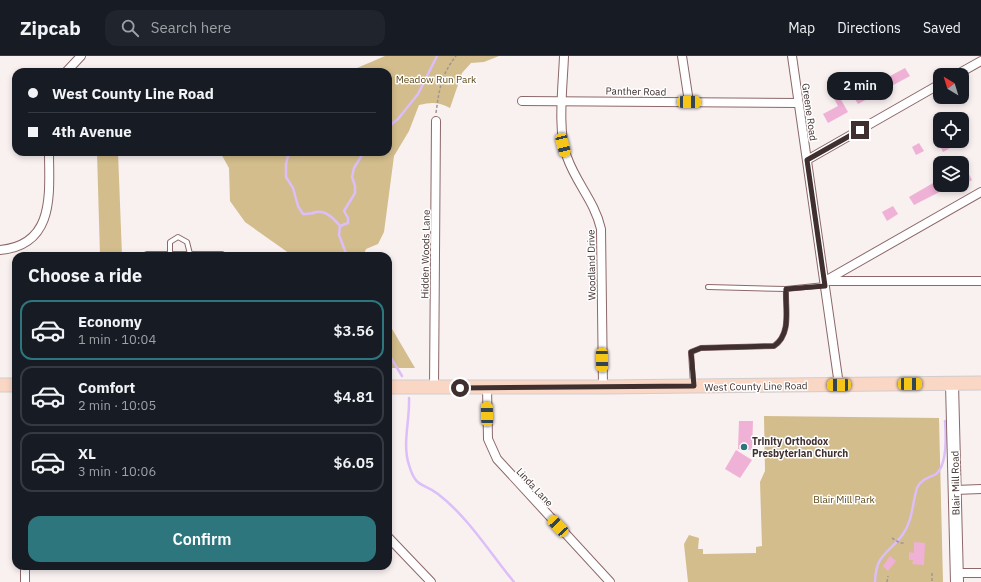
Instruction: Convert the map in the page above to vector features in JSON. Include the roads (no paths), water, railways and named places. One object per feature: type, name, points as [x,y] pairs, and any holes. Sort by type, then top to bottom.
[{"type":"main road","name":"West County Line Road","points":[[392,387],[603,387],[981,383]]},
{"type":"main road","name":"Blair Mill Road","points":[[952,384],[956,490],[957,578]]},
{"type":"main road","points":[[0,386],[12,385]]},
{"type":"street","points":[[70,68],[81,56]]},
{"type":"street","name":"Woodland Drive","points":[[564,56],[562,134],[566,156],[595,208],[601,229],[603,387]]},
{"type":"street","points":[[682,56],[689,102]]},
{"type":"street","name":"Greene Road","points":[[792,56],[839,385]]},
{"type":"street","points":[[968,68],[981,61]]},
{"type":"street","points":[[807,160],[933,88]]},
{"type":"street","name":"Panther Road","points":[[522,101],[798,103]]},
{"type":"street","name":"Hidden Woods Lane","points":[[434,388],[436,121]]},
{"type":"street","points":[[0,250],[22,244],[31,237],[43,223],[49,202],[49,156]]},
{"type":"street","points":[[825,283],[981,192]]},
{"type":"street","points":[[825,283],[981,281]]},
{"type":"street","name":"Linda Lane","points":[[487,387],[488,439],[496,459],[610,582]]},
{"type":"street","points":[[956,490],[981,489]]},
{"type":"street","points":[[392,541],[431,582]]},
{"type":"street","points":[[25,570],[25,582]]},
{"type":"street","points":[[957,578],[981,573]]},
{"type":"lane","points":[[170,252],[170,242],[178,237],[187,242],[190,252]]},
{"type":"lane","points":[[708,287],[786,289],[825,283]]},
{"type":"lane","points":[[694,386],[691,352],[701,348],[774,346],[781,342],[787,322],[786,289]]},
{"type":"waterway","points":[[392,124],[398,119],[418,94],[437,56]]},
{"type":"waterway","points":[[288,156],[286,164],[286,177],[293,188],[298,206],[303,214],[323,212],[330,216],[340,226],[339,235],[345,252]]},
{"type":"waterway","points":[[340,226],[348,223],[348,218],[344,211],[355,193],[355,186],[352,177],[354,168],[362,156]]},
{"type":"waterway","points":[[392,360],[402,376]]},
{"type":"waterway","points":[[409,398],[406,449],[409,465],[414,478],[420,484],[433,490],[459,513],[514,582]]},
{"type":"waterway","points":[[875,582],[876,572],[880,560],[898,541],[909,523],[917,488],[923,481],[936,474],[943,463],[946,433],[945,421]]},
{"type":"place","name":"Trinity Orthodox Presbyterian Church","points":[[744,447]]},
{"type":"park label","name":"Meadow Run Park","points":[[436,79]]},
{"type":"park label","name":"Blair Mill Park","points":[[844,499]]}]
